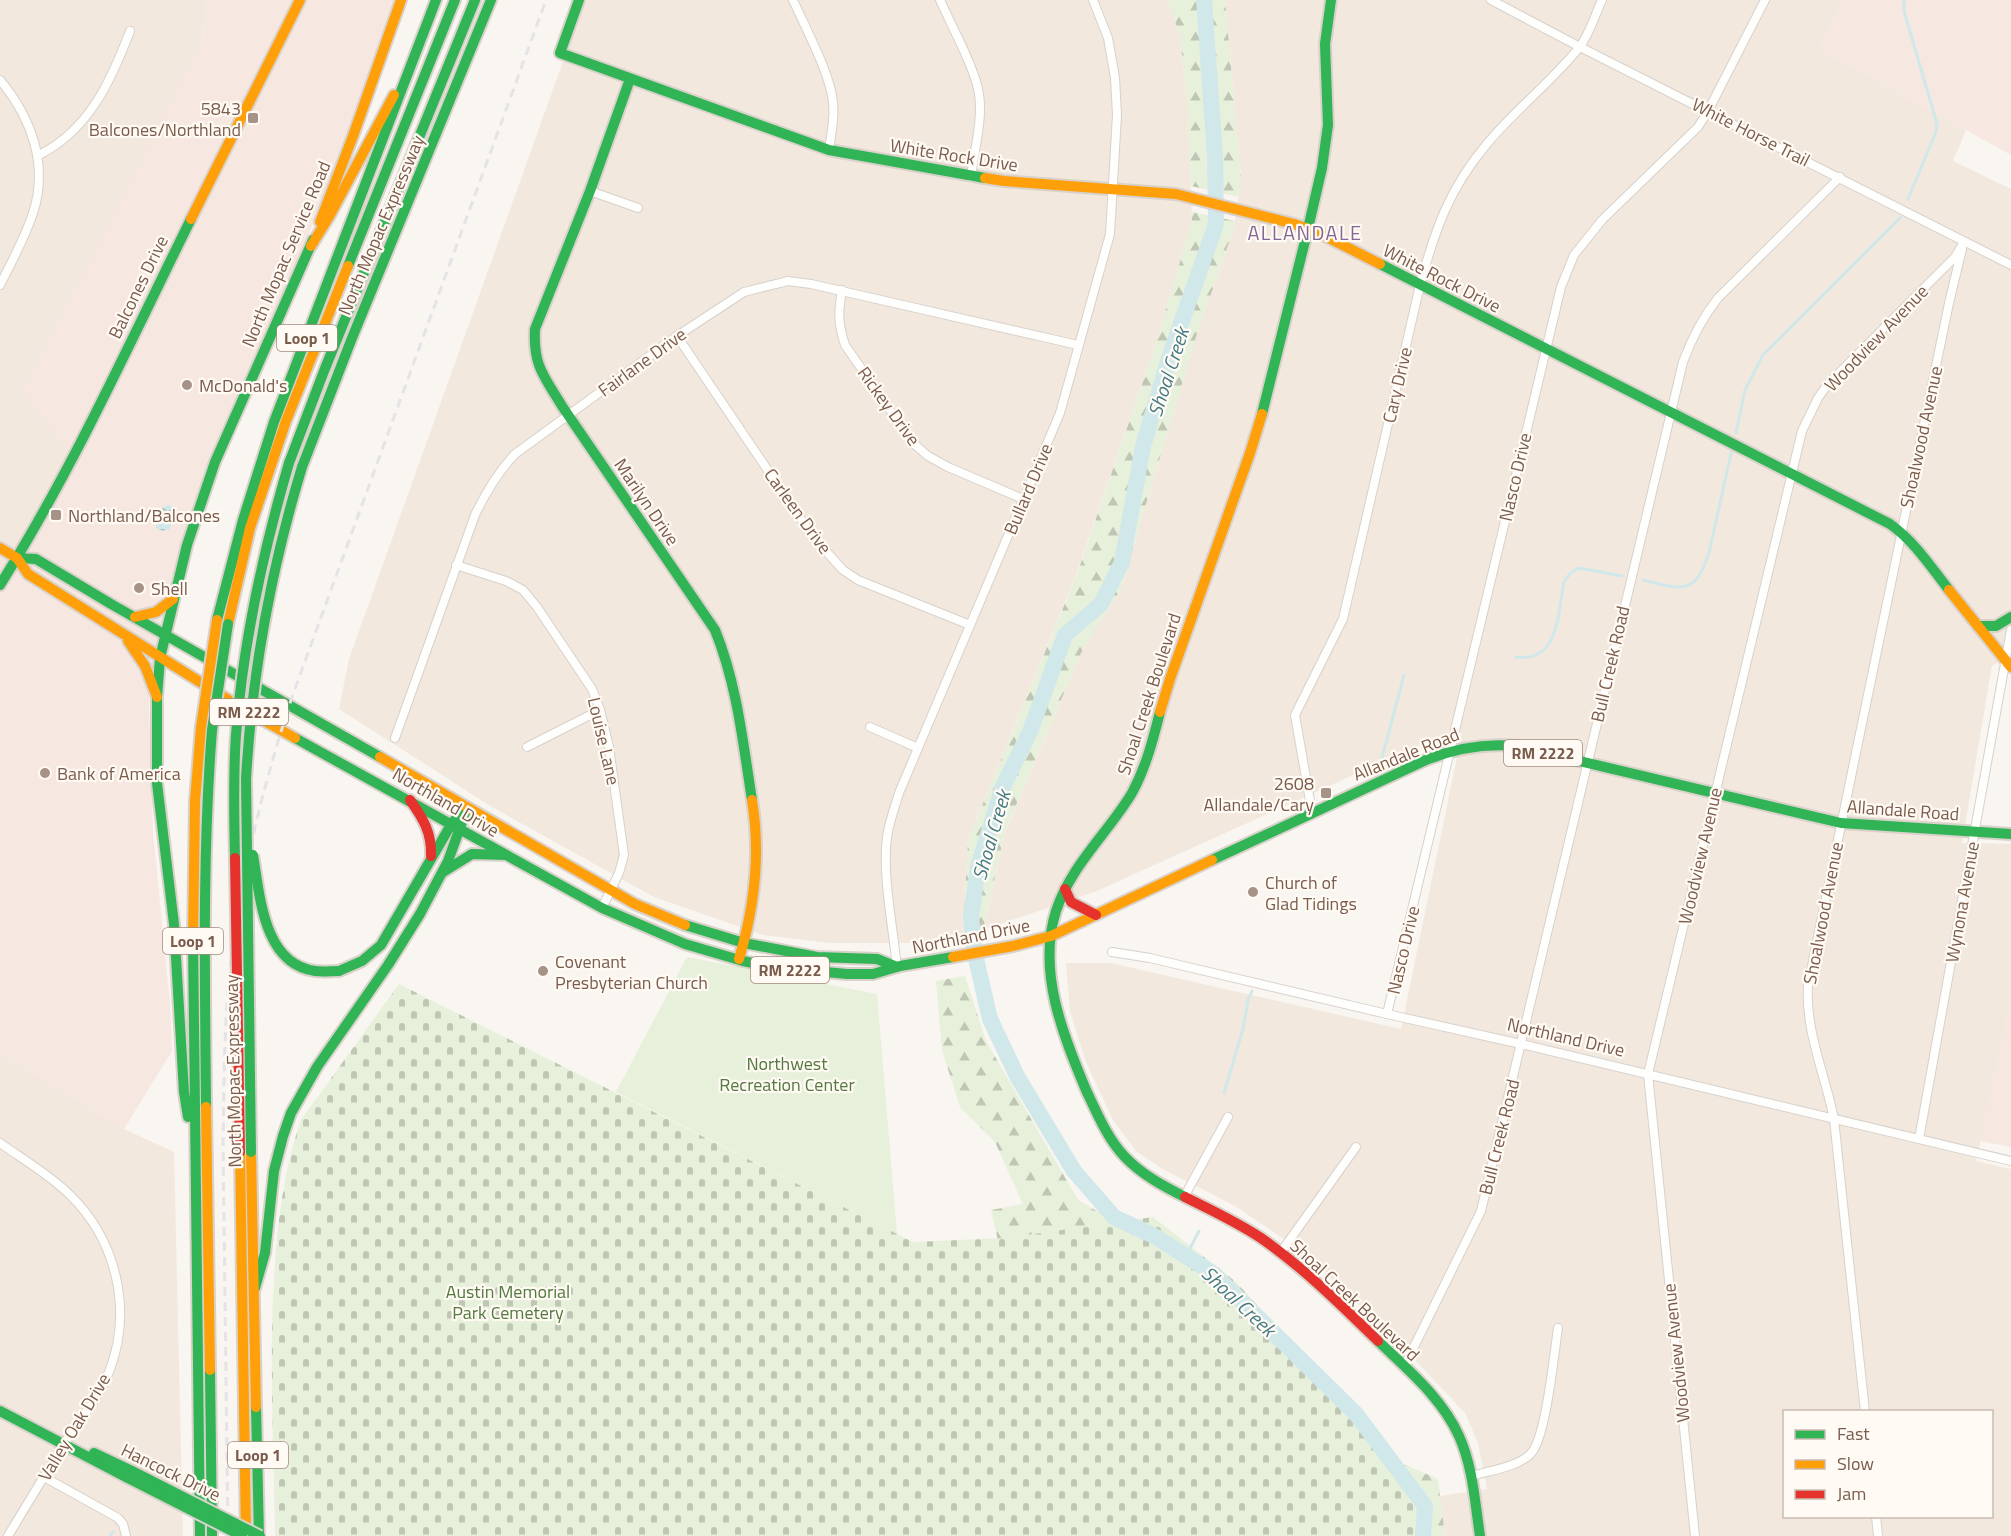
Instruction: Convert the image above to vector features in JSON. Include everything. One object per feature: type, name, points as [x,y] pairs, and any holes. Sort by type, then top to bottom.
[{"type":"main road","name":"Balcones Drive","points":[[0,585],[86,431],[300,0]]},
{"type":"main road","name":"North Mopac Service Road","points":[[157,697],[160,658],[173,599],[222,444],[311,246],[346,157],[401,0]]},
{"type":"main road","name":"North Mopac Expressway","points":[[200,1536],[192,899],[195,801],[222,622],[234,548],[271,432],[436,0]]},
{"type":"main road","points":[[222,622],[250,528],[286,421],[453,0]]},
{"type":"main road","points":[[244,1536],[246,1152],[233,809],[240,691],[253,601],[269,534],[290,463],[324,371],[475,0]]},
{"type":"main road","points":[[448,67],[483,0]]},
{"type":"main road","name":"North Mopac Expressway","points":[[260,1536],[255,1288],[246,1152],[246,817],[248,736],[257,654],[276,557],[302,467],[352,338],[491,0]]},
{"type":"main road","name":"White Rock Drive","points":[[579,0],[560,53],[829,150],[971,177],[1176,194],[1234,207],[1308,229],[1865,510],[1901,532],[2008,663]]},
{"type":"main road","name":"Shoal Creek Boulevard","points":[[1331,0],[1325,48],[1327,130],[1308,229],[1261,416],[1167,686],[1150,754],[1131,795],[1065,889],[1054,917],[1051,936],[1053,992],[1060,1028],[1097,1115],[1125,1157],[1152,1179],[1240,1224],[1281,1252],[1318,1284],[1436,1400],[1453,1423],[1466,1452],[1472,1476],[1480,1536]]},
{"type":"main road","points":[[311,246],[412,61]]},
{"type":"main road","name":"Marilyn Drive","points":[[630,79],[590,191],[535,329],[534,350],[539,368],[568,416],[715,630],[726,654],[733,682],[755,824],[757,860],[755,887],[739,959]]},
{"type":"main road","name":"Northland Drive","points":[[0,548],[17,558],[28,574],[243,709],[602,908],[639,927],[671,939],[739,959],[806,972],[874,974],[897,967],[1004,950],[1051,936]]},
{"type":"main road","name":"Northland Drive","points":[[17,558],[36,559],[635,904],[683,925],[744,943],[817,957],[877,959],[897,967]]},
{"type":"main road","points":[[135,617],[153,614],[173,599]]},
{"type":"main road","points":[[1978,626],[1990,628],[2001,626],[2011,617]]},
{"type":"main road","points":[[124,636],[146,668],[157,697],[159,806],[174,924],[184,1092],[194,1156]]},
{"type":"main road","points":[[206,728],[204,931],[212,1536]]},
{"type":"main road","name":"Allandale Road","points":[[1051,936],[1312,812],[1449,751],[1474,744],[1516,746],[1841,823],[2011,834]]},
{"type":"main road","points":[[410,800],[432,836],[431,858]]},
{"type":"main road","points":[[255,1288],[265,1256],[270,1194],[281,1142],[295,1104],[312,1074],[387,968],[441,874],[457,826],[466,808]]},
{"type":"main road","points":[[246,817],[267,931],[286,958],[312,971],[339,971],[357,966],[370,957],[381,945],[431,858],[457,826]]},
{"type":"main road","points":[[441,874],[472,854],[506,855]]},
{"type":"main road","points":[[1065,889],[1071,902],[1096,915]]},
{"type":"main road","name":"Hancock Drive","points":[[0,1411],[64,1444],[80,1446],[244,1536]]},
{"type":"main road","name":"Hancock Drive","points":[[130,1475],[260,1536]]},
{"type":"street","points":[[793,0],[829,82],[834,102],[829,150]]},
{"type":"street","points":[[940,0],[973,73],[979,94],[979,114],[971,177]]},
{"type":"street","name":"Bullard Drive","points":[[897,967],[886,863],[887,837],[899,793],[1060,413],[1110,234],[1118,115],[1108,38],[1093,0]]},
{"type":"street","name":"White Horse Trail","points":[[1491,0],[2011,265]]},
{"type":"street","name":"Cary Drive","points":[[1312,812],[1295,715],[1343,619],[1420,285],[1434,235],[1446,204],[1461,178],[1486,144],[1580,47],[1602,0]]},
{"type":"street","name":"Nasco Drive","points":[[1388,1014],[1561,287],[1574,255],[1602,220],[1698,127],[1765,0]]},
{"type":"street","points":[[39,155],[57,146],[76,129],[99,99],[116,69],[130,31]]},
{"type":"street","points":[[0,80],[22,111],[33,134],[39,155],[38,186],[34,210],[0,285]]},
{"type":"street","name":"Bull Creek Road","points":[[1404,1367],[1481,1211],[1670,413],[1692,337],[1718,298],[1840,177]]},
{"type":"street","points":[[590,191],[638,208]]},
{"type":"street","name":"Woodview Avenue","points":[[1695,1536],[1648,1074],[1790,473],[1802,431],[1809,413],[1828,384],[1954,257],[1964,242]]},
{"type":"street","name":"Shoalwood Avenue","points":[[1865,1410],[1834,1119],[1830,1096],[1809,1027],[1808,985],[1949,303],[1964,242]]},
{"type":"street","name":"Fairlane Drive","points":[[395,738],[475,515],[486,491],[499,471],[515,454],[677,336],[744,292],[788,281],[842,290],[1078,345]]},
{"type":"street","name":"Rickey Drive","points":[[842,290],[838,315],[845,345],[913,442],[928,456],[948,467],[1023,499]]},
{"type":"street","name":"Carleen Drive","points":[[677,336],[813,537],[843,570],[858,579],[970,625]]},
{"type":"street","name":"Louise Lane","points":[[456,565],[506,581],[523,591],[537,607],[592,689],[609,747],[624,855],[619,873],[602,908]]},
{"type":"street","name":"Wynona Avenue","points":[[1919,1139],[1974,832],[2008,663],[2011,630]]},
{"type":"street","points":[[527,747],[600,710]]},
{"type":"street","points":[[870,727],[918,748]]},
{"type":"street","name":"Northland Drive","points":[[1112,952],[1150,957],[2011,1161]]},
{"type":"street","points":[[1184,1197],[1228,1117]]},
{"type":"street","name":"Valley Oak Drive","points":[[0,1143],[71,1196],[99,1233],[110,1254],[121,1302],[121,1320],[114,1359],[108,1374],[8,1536]]},
{"type":"street","points":[[1281,1252],[1356,1147]]},
{"type":"street","points":[[1472,1476],[1516,1463],[1532,1453],[1541,1433],[1558,1329]]},
{"type":"street","points":[[44,1477],[118,1518],[123,1524],[126,1536]]},
{"type":"street","points":[[1876,1518],[1878,1536]]},
{"type":"shaded area","points":[[0,0],[205,0],[203,40],[76,460],[15,567],[0,558]]},
{"type":"shaded area","points":[[205,0],[395,0],[323,201],[200,485],[162,617],[149,699],[153,833],[170,1004],[172,1051],[124,1129],[0,1053],[0,558],[15,567],[76,461],[23,391],[203,40]]},
{"type":"shaded area","points":[[585,0],[1168,0],[1180,37],[1188,105],[1192,222],[1153,352],[1076,575],[968,840],[963,935],[911,943],[830,943],[763,935],[654,897],[492,807],[339,709],[349,659]]},
{"type":"shaded area","points":[[1225,0],[1844,0],[1820,49],[1966,130],[1953,161],[2011,189],[2011,655],[1992,666],[1962,843],[2011,844],[2011,1001],[1976,1161],[2011,1169],[2011,1536],[1445,1536],[1440,1496],[1487,1489],[1478,1443],[1465,1413],[1394,1338],[1303,1252],[1235,1206],[1161,1168],[1136,1151],[1113,1120],[1086,1062],[1070,1012],[1066,963],[1111,963],[1401,1029],[1462,733],[1435,738],[1097,891],[983,930],[1005,832],[1082,651],[1120,591],[1196,337],[1234,228],[1241,178]]},
{"type":"shaded area","points":[[1844,0],[2011,0],[2011,155],[1820,49]]},
{"type":"shaded area","points":[[2011,1001],[2011,1147],[1980,1141]]},
{"type":"shaded area","points":[[0,1053],[124,1129],[174,1152],[183,1536],[0,1536]]},
{"type":"green space","points":[[1168,0],[1225,0],[1241,178],[1239,197],[1191,186],[1188,105],[1180,37]]},
{"type":"green space","points":[[1192,212],[1235,221],[1234,228],[1196,337],[1120,591],[1082,651],[1005,831],[983,930],[963,935],[968,840],[1077,574],[1153,352],[1192,222]]},
{"type":"green space","name":"Northwest Recreation Center","points":[[687,957],[877,994],[897,1234],[616,1092]]},
{"type":"green space","points":[[965,976],[986,1041],[1078,1200],[1183,1261],[1378,1453],[1438,1479],[1445,1536],[1243,1536],[1037,1414],[991,1210],[1023,1204],[995,1142],[960,1107],[942,1050],[936,981]]},
{"type":"green space","name":"Austin Memorial Park Cemetery","points":[[399,984],[913,1242],[1006,1238],[1153,1217],[1236,1282],[1356,1414],[1425,1506],[1423,1536],[275,1536],[273,1313],[275,1260],[285,1179],[301,1120]]},
{"type":"water","points":[[169,505],[174,508],[174,517],[170,529],[163,531],[156,528],[156,524],[163,507]]},
{"type":"waterway","name":"Shoal Creek","points":[[1204,0],[1215,156],[1216,224],[1170,355],[1143,446],[1122,562],[1101,604],[1065,635],[1031,729],[1002,789],[978,867],[971,917],[974,950],[990,1019],[1018,1078],[1074,1171],[1114,1217],[1156,1237],[1214,1274],[1356,1414],[1425,1506],[1423,1536]]},
{"type":"waterway","points":[[1904,0],[1904,11],[1937,124],[1936,132],[1908,199]]},
{"type":"waterway","points":[[1736,433],[1745,390],[1763,355],[1901,217]]},
{"type":"waterway","points":[[1643,580],[1678,587],[1686,586],[1699,575],[1710,549],[1731,453]]},
{"type":"waterway","points":[[1516,657],[1530,657],[1541,652],[1549,644],[1558,621],[1564,582],[1572,571],[1580,568],[1622,576]]},
{"type":"waterway","points":[[1382,758],[1404,675]]},
{"type":"waterway","points":[[1224,1093],[1252,991]]},
{"type":"waterway","points":[[1186,1256],[1199,1231]]},
{"type":"waterway","points":[[110,1536],[113,1532]]},
{"type":"railway","points":[[228,1536],[224,1061],[229,978],[245,871],[271,766],[292,697],[546,0]]},
{"type":"traffic: fast","points":[[217,620],[243,520],[274,422],[436,0]]},
{"type":"traffic: fast","points":[[348,266],[455,0]]},
{"type":"traffic: fast","points":[[289,463],[324,371],[475,0]]},
{"type":"traffic: fast","points":[[302,467],[352,338],[491,0]]},
{"type":"traffic: fast","points":[[579,0],[560,53],[829,150],[985,178]]},
{"type":"traffic: fast","points":[[1262,414],[1322,168],[1328,125],[1325,44],[1331,0]]},
{"type":"traffic: fast","points":[[630,79],[590,191],[535,329],[536,352],[541,370],[562,406],[715,630],[734,692],[752,800]]},
{"type":"traffic: fast","points":[[0,585],[76,451],[191,219]]},
{"type":"traffic: fast","points":[[160,658],[187,545],[215,462],[313,240]]},
{"type":"traffic: fast","points":[[1380,264],[1890,524],[1914,546],[1949,590]]},
{"type":"traffic: fast","points":[[235,858],[235,750],[239,700],[255,598],[289,463]]},
{"type":"traffic: fast","points":[[251,1152],[246,779],[258,660],[272,582],[302,467]]},
{"type":"traffic: fast","points":[[17,558],[36,559],[380,757]]},
{"type":"traffic: fast","points":[[1978,626],[1996,626],[2011,617]]},
{"type":"traffic: fast","points":[[212,730],[228,624]]},
{"type":"traffic: fast","points":[[160,658],[157,697],[157,783],[174,924],[184,1092],[188,1117]]},
{"type":"traffic: fast","points":[[1160,712],[1152,743],[1132,793],[1080,864],[1063,894],[1056,911],[1049,957],[1051,980],[1061,1025],[1086,1090],[1108,1134],[1119,1150],[1138,1169],[1185,1197]]},
{"type":"traffic: fast","points":[[206,1107],[205,871],[212,730]]},
{"type":"traffic: fast","points":[[295,738],[602,908],[685,944],[772,967],[847,974],[873,974],[900,966],[953,957]]},
{"type":"traffic: fast","points":[[1212,860],[1426,760],[1448,752],[1493,745],[1516,746],[1841,823],[2011,834]]},
{"type":"traffic: fast","points":[[255,1288],[265,1253],[274,1171],[291,1113],[317,1067],[388,965],[420,914],[448,861],[467,808]]},
{"type":"traffic: fast","points":[[339,971],[362,961],[381,945],[452,823],[465,809]]},
{"type":"traffic: fast","points":[[443,872],[472,854],[506,855]]},
{"type":"traffic: fast","points":[[253,855],[267,925],[274,942],[284,956],[298,966],[315,971],[339,971]]},
{"type":"traffic: fast","points":[[685,925],[744,943],[817,957],[877,959],[897,967]]},
{"type":"traffic: fast","points":[[193,939],[200,1536]]},
{"type":"traffic: fast","points":[[1378,1341],[1434,1397],[1452,1422],[1467,1460],[1480,1536]]},
{"type":"traffic: fast","points":[[210,1370],[212,1536]]},
{"type":"traffic: fast","points":[[256,1407],[259,1536]]},
{"type":"traffic: fast","points":[[0,1411],[128,1478]]},
{"type":"traffic: fast","points":[[94,1453],[132,1471]]},
{"type":"traffic: fast","points":[[132,1471],[260,1536]]},
{"type":"traffic: fast","points":[[128,1478],[242,1536]]},
{"type":"traffic: slow","points":[[191,219],[300,0]]},
{"type":"traffic: slow","points":[[320,222],[401,0]]},
{"type":"traffic: slow","points":[[311,246],[394,95]]},
{"type":"traffic: slow","points":[[985,178],[1176,194],[1294,224],[1317,232],[1380,264]]},
{"type":"traffic: slow","points":[[228,624],[250,528],[286,421],[348,266]]},
{"type":"traffic: slow","points":[[1160,712],[1262,414]]},
{"type":"traffic: slow","points":[[0,548],[17,558],[28,574],[243,709],[295,738]]},
{"type":"traffic: slow","points":[[1949,590],[2011,667]]},
{"type":"traffic: slow","points":[[135,617],[156,612],[173,599]]},
{"type":"traffic: slow","points":[[201,727],[217,620]]},
{"type":"traffic: slow","points":[[128,641],[145,666],[157,697]]},
{"type":"traffic: slow","points":[[193,939],[195,801],[201,727]]},
{"type":"traffic: slow","points":[[380,757],[635,904],[685,925]]},
{"type":"traffic: slow","points":[[739,959],[749,920],[755,880],[756,841],[752,800]]},
{"type":"traffic: slow","points":[[953,957],[1013,946],[1051,936],[1212,860]]},
{"type":"traffic: slow","points":[[206,1107],[210,1370]]},
{"type":"traffic: slow","points":[[240,1152],[246,1536]]},
{"type":"traffic: slow","points":[[251,1152],[256,1407]]},
{"type":"traffic: jam","points":[[410,800],[426,826],[431,856]]},
{"type":"traffic: jam","points":[[235,858],[240,1152]]},
{"type":"traffic: jam","points":[[1065,889],[1071,902],[1096,915]]},
{"type":"traffic: jam","points":[[1185,1197],[1261,1238],[1322,1287],[1378,1341]]},
{"type":"place","name":"5843 Balcones/Northland","points":[[253,118]]},
{"type":"place","name":"McDonald's","points":[[187,385]]},
{"type":"place","name":"Northland/Balcones","points":[[56,515]]},
{"type":"place","name":"Shell","points":[[139,588]]},
{"type":"place","name":"Bank of America","points":[[45,773]]},
{"type":"place","name":"2608 Allandale/Cary","points":[[1326,793]]},
{"type":"place","name":"Church of Glad Tidings","points":[[1253,892]]},
{"type":"place","name":"Covenant Presbyterian Church","points":[[543,971]]},
{"type":"district","name":"ALLANDALE","points":[[1305,232]]}]
